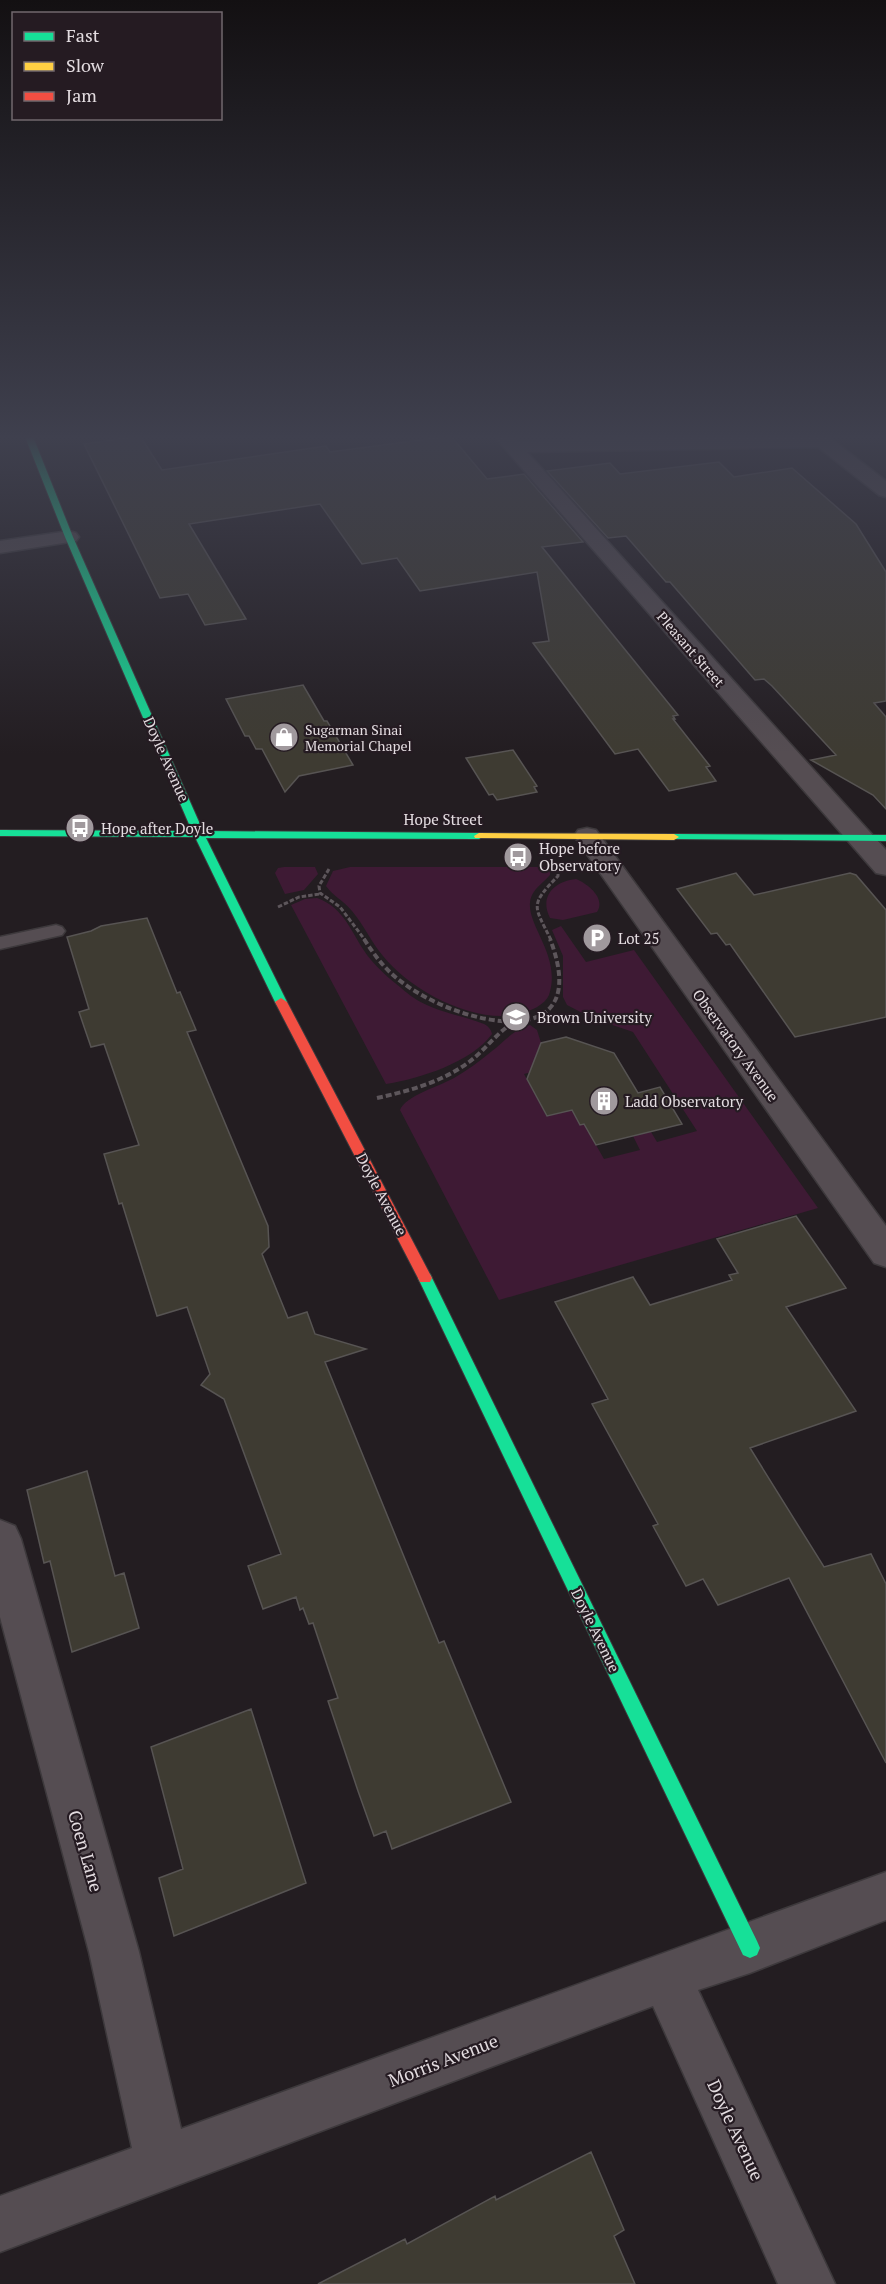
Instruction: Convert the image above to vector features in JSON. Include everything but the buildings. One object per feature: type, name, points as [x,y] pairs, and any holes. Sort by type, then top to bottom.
[{"type":"street","points":[[0,547],[44,541]]},
{"type":"street","name":"Doyle Avenue","points":[[71,541],[200,835],[252,946],[433,1293],[750,1948]]},
{"type":"street","name":"Pleasant Street","points":[[595,541],[886,867]]},
{"type":"street","name":"Hope Street","points":[[0,833],[886,838]]},
{"type":"street","name":"Observatory Avenue","points":[[587,836],[886,1253]]},
{"type":"street","name":"Coen Lane","points":[[0,1539],[114,1952],[163,2165]]},
{"type":"street","name":"Morris Avenue","points":[[0,2224],[886,1896]]},
{"type":"street","name":"Doyle Avenue","points":[[665,1976],[807,2284]]},
{"type":"lane","points":[[0,944],[56,931]]},
{"type":"path","points":[[332,862],[319,886],[320,893],[333,900],[354,920],[371,949],[387,969],[414,990],[448,1008],[499,1023],[514,1022],[541,1015],[551,1008],[557,999],[559,982],[556,952],[536,908],[537,898],[558,876],[557,862]]},
{"type":"path","points":[[278,907],[299,897],[324,895]]},
{"type":"path","points":[[377,1098],[416,1089],[462,1067],[479,1054],[503,1029],[514,1022]]},
{"type":"shaded area","points":[[315,867],[318,874],[304,890],[285,894],[275,873],[278,868]]},
{"type":"shaded area","points":[[350,867],[550,867],[550,875],[532,895],[530,905],[551,965],[552,980],[547,999],[541,1005],[520,1014],[502,1016],[483,1014],[444,1002],[409,981],[379,951],[346,904],[326,886],[333,871]]},
{"type":"shaded area","points":[[576,879],[586,884],[594,892],[599,902],[597,912],[563,920],[550,918],[546,903],[551,891],[561,883]]},
{"type":"shaded area","points":[[317,898],[327,902],[341,915],[372,961],[411,996],[437,1009],[484,1024],[492,1034],[472,1053],[444,1068],[386,1084],[291,905],[305,899]]},
{"type":"shaded area","points":[[561,926],[586,962],[634,950],[818,1208],[499,1300],[400,1110],[403,1105],[459,1075],[514,1033],[530,1025],[537,1030],[541,1043],[534,1061],[539,1070],[524,1074],[546,1115],[572,1110],[584,1124],[604,1159],[640,1150],[633,1136],[651,1132],[657,1142],[697,1131],[633,1032],[592,1018],[567,1005],[563,997],[563,956],[552,930]]},
{"type":"traffic: fast","points":[[71,541],[211,862],[281,1002]]},
{"type":"traffic: fast","points":[[0,833],[479,836]]},
{"type":"traffic: fast","points":[[674,837],[886,838]]},
{"type":"traffic: fast","points":[[425,1278],[750,1948]]},
{"type":"traffic: slow","points":[[479,836],[674,837]]},
{"type":"traffic: jam","points":[[281,1002],[425,1278]]},
{"type":"place","name":"Sugarman Sinai Memorial Chapel","points":[[284,737]]},
{"type":"place","name":"Hope after Doyle","points":[[80,828]]},
{"type":"place","name":"Hope before Observatory","points":[[518,857]]},
{"type":"place","name":"Lot 25","points":[[597,938]]},
{"type":"place","name":"Brown University","points":[[516,1017]]},
{"type":"place","name":"Ladd Observatory","points":[[604,1101]]}]
